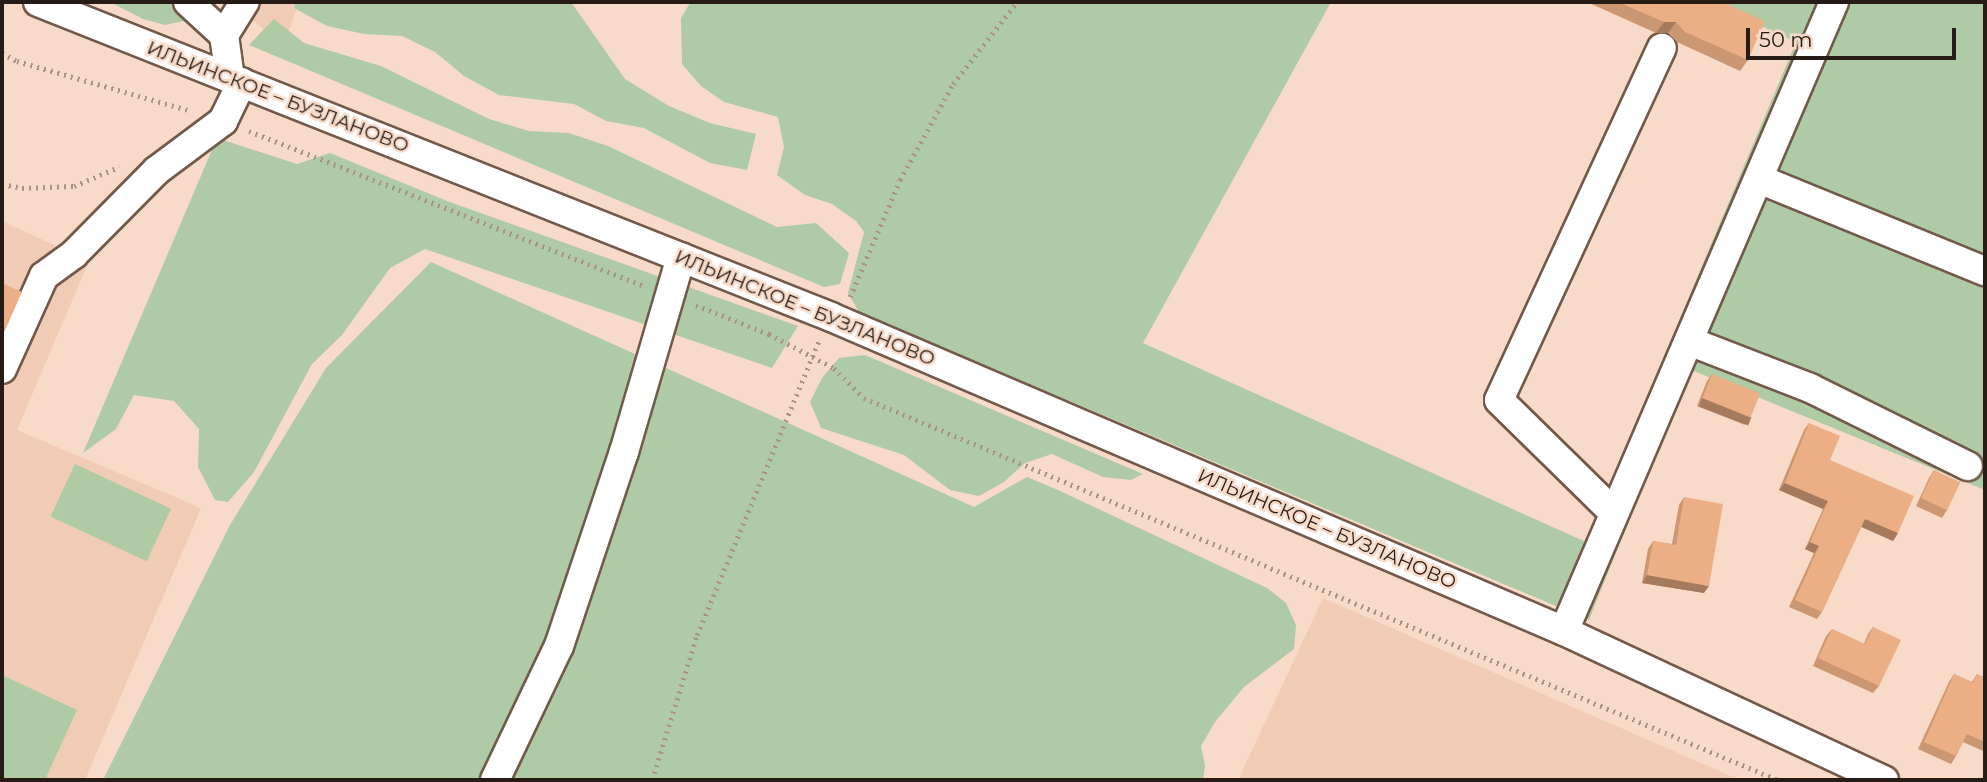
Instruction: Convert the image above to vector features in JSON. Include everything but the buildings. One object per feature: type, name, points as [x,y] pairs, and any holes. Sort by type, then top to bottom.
[{"type":"street","name":"ИЛЬИНСКОЕ – БУЗЛАНОВО","points":[[38,2],[836,319],[1564,631],[1884,780]]},
{"type":"street","points":[[2,369],[44,276],[74,254],[156,171],[223,121],[236,80],[224,35],[188,2]]},
{"type":"street","points":[[224,35],[245,2]]},
{"type":"street","points":[[1564,631],[1834,2]]},
{"type":"street","points":[[1614,513],[1499,400],[1662,48]]},
{"type":"street","points":[[1759,179],[1985,271]]},
{"type":"street","points":[[495,780],[559,646],[624,452],[681,257]]},
{"type":"street","points":[[1689,341],[1810,388],[1968,466]]},
{"type":"path","points":[[652,780],[697,635],[811,356],[836,319],[900,180],[953,84],[1017,2]]},
{"type":"path","points":[[2,53],[17,61],[223,121],[769,334],[834,368],[864,398],[1778,780]]},
{"type":"path","points":[[2,184],[22,188],[74,186],[132,163]]},
{"type":"shaded area","points":[[234,2],[299,2],[283,47],[242,10]]},
{"type":"shaded area","points":[[2,221],[89,261],[17,430],[201,508],[85,780],[2,780]]},
{"type":"shaded area","points":[[1323,598],[1740,780],[1238,780]]},
{"type":"green space","points":[[110,2],[193,2],[188,20],[165,25],[143,19]]},
{"type":"green space","points":[[296,2],[571,2],[625,79],[669,106],[710,123],[756,134],[747,170],[710,163],[644,128],[606,121],[574,104],[499,95],[464,76],[435,52],[402,36],[364,34],[327,26],[294,8]]},
{"type":"green space","points":[[1331,2],[1143,343],[1586,542],[1796,42],[1706,2],[1985,2],[1985,490],[1689,369],[1589,620],[859,312],[848,293],[864,232],[856,221],[832,204],[805,195],[777,175],[784,147],[778,117],[724,102],[701,86],[682,64],[681,18],[690,3]]},
{"type":"green space","points":[[274,19],[304,43],[381,66],[489,119],[529,131],[569,133],[608,146],[777,227],[816,223],[849,253],[840,284],[824,287],[249,45]]},
{"type":"green space","points":[[217,138],[297,164],[330,153],[447,201],[798,326],[772,368],[425,249],[390,268],[342,335],[312,364],[254,472],[228,502],[215,500],[198,467],[199,429],[174,401],[134,395],[116,429],[83,453]]},
{"type":"green space","points":[[431,262],[974,507],[1027,477],[1058,490],[1267,588],[1286,603],[1296,625],[1294,649],[1244,687],[1215,722],[1201,746],[1205,766],[1203,780],[103,780],[230,525],[326,368]]},
{"type":"green space","points":[[865,355],[1143,474],[1131,480],[1103,477],[1052,454],[1025,463],[1004,482],[979,496],[950,490],[904,455],[821,428],[810,402],[822,378],[839,358]]},
{"type":"green space","points":[[75,464],[171,509],[147,561],[50,517]]},
{"type":"green space","points":[[2,675],[77,710],[45,780],[2,780]]}]
